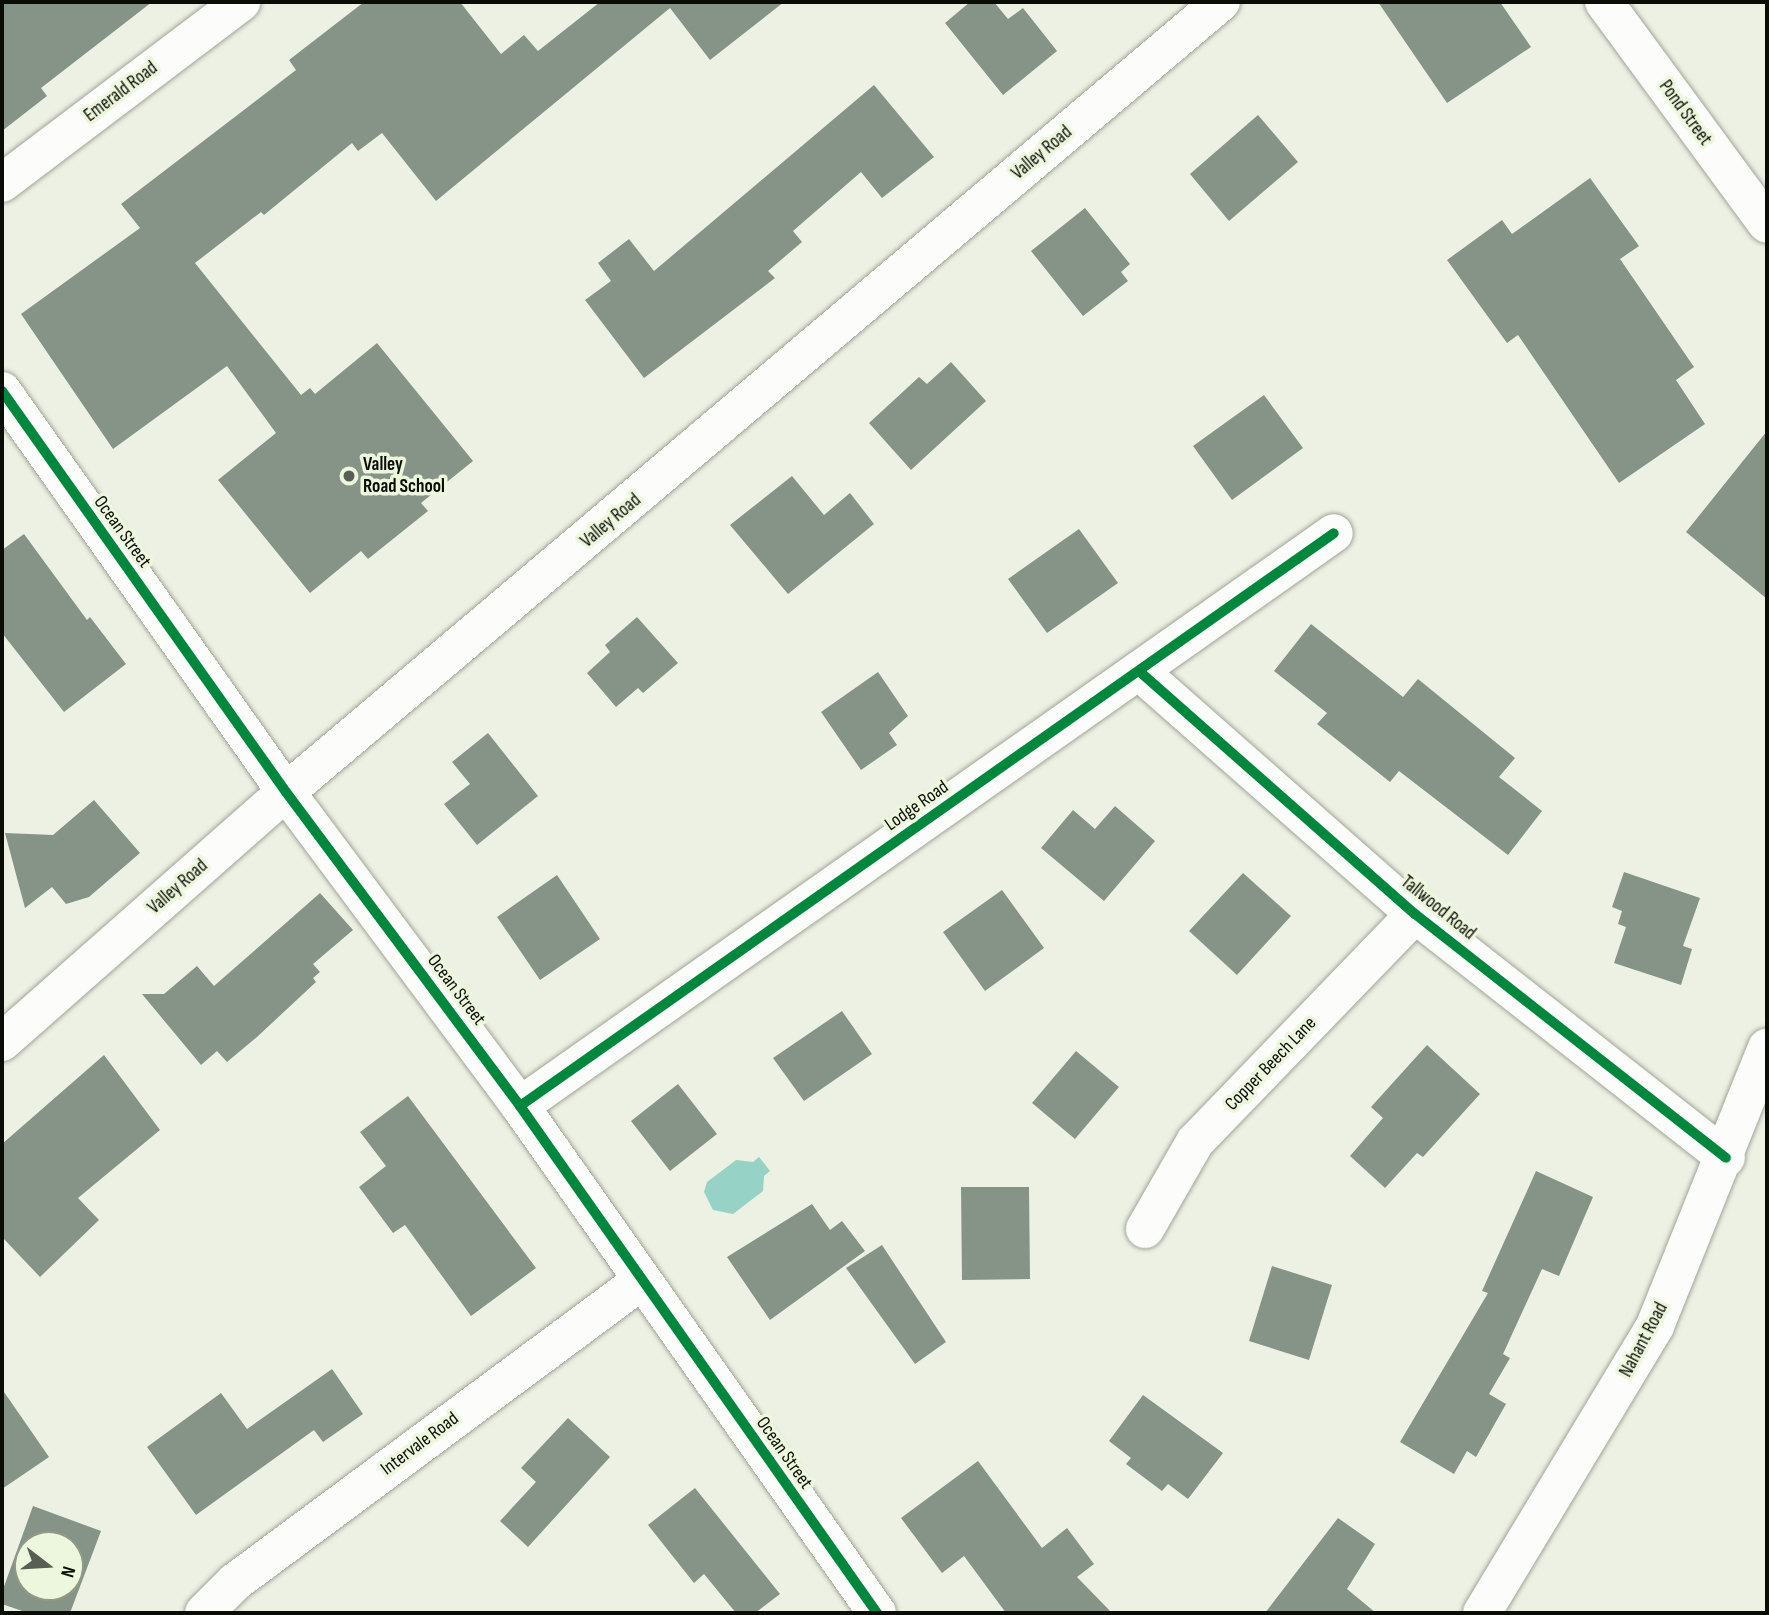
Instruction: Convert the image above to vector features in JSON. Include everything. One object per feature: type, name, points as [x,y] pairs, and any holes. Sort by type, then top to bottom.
[{"type":"street","name":"Emerald Road","points":[[2,183],[241,2]]},
{"type":"street","name":"Valley Road","points":[[2,1042],[286,792],[1221,2]]},
{"type":"street","name":"Pond Street","points":[[1604,2],[1767,224]]},
{"type":"street","points":[[1641,2],[1649,64]]},
{"type":"street","name":"Ocean Street","points":[[2,391],[286,792],[520,1106],[877,1613]]},
{"type":"street","name":"Lodge Road","points":[[520,1106],[1334,533]]},
{"type":"street","name":"Tallwood Road","points":[[1139,671],[1415,914],[1726,1158]]},
{"type":"street","name":"Copper Beech Lane","points":[[1145,1229],[1195,1142],[1415,914]]},
{"type":"street","name":"Nahant Road","points":[[1482,1613],[1655,1326],[1726,1158],[1767,1048]]},
{"type":"street","name":"Intervale Road","points":[[204,1613],[234,1582],[641,1281]]},
{"type":"water","points":[[759,1157],[770,1171],[764,1176],[763,1191],[733,1214],[713,1210],[704,1192],[707,1182],[736,1160],[753,1162]]},
{"type":"building","points":[[2,2],[152,2],[41,88],[47,96],[2,131]]},
{"type":"building","points":[[364,2],[460,2],[501,54],[524,35],[538,51],[600,2],[784,2],[710,60],[670,8],[436,201],[382,133],[358,151],[352,143],[264,215],[261,212],[195,263],[301,395],[310,388],[315,394],[377,343],[473,461],[421,503],[428,511],[368,559],[361,551],[310,593],[218,480],[276,433],[227,366],[113,449],[21,314],[140,228],[121,204],[296,70],[289,60]]},
{"type":"building","points":[[970,2],[994,2],[1008,19],[1023,8],[1057,51],[1003,95],[945,23]]},
{"type":"building","points":[[1378,2],[1500,2],[1531,47],[1447,103]]},
{"type":"building","points":[[874,85],[934,157],[882,198],[861,172],[793,231],[802,242],[768,271],[775,278],[644,378],[585,300],[611,281],[598,263],[629,239],[654,271]]},
{"type":"building","points":[[1258,115],[1298,162],[1229,221],[1190,174]]},
{"type":"building","points":[[1590,178],[1639,246],[1620,259],[1694,367],[1676,380],[1705,424],[1619,483],[1518,335],[1507,343],[1447,260],[1502,220],[1512,234]]},
{"type":"building","points":[[1085,208],[1130,264],[1121,272],[1128,281],[1083,316],[1031,251]]},
{"type":"building","points":[[951,362],[986,401],[911,470],[869,423],[919,377],[927,384]]},
{"type":"building","points":[[1264,395],[1303,448],[1232,500],[1193,446]]},
{"type":"building","points":[[1767,431],[1767,599],[1686,532]]},
{"type":"building","points":[[792,476],[824,515],[850,493],[874,524],[788,594],[730,525]]},
{"type":"building","points":[[1079,529],[1118,583],[1047,633],[1008,579]]},
{"type":"building","points":[[24,534],[87,620],[90,617],[126,664],[64,712],[2,633],[2,550]]},
{"type":"building","points":[[637,617],[678,663],[643,693],[638,688],[616,707],[587,673],[610,652],[605,645]]},
{"type":"building","points":[[1311,624],[1403,697],[1418,679],[1515,758],[1499,777],[1542,811],[1508,855],[1399,771],[1390,782],[1317,724],[1327,713],[1274,671]]},
{"type":"building","points":[[878,672],[908,716],[889,733],[897,745],[861,770],[821,712]]},
{"type":"building","points":[[488,733],[538,796],[477,845],[444,804],[470,784],[452,762]]},
{"type":"building","points":[[94,800],[140,853],[89,897],[66,904],[52,887],[25,908],[5,833],[53,835]]},
{"type":"building","points":[[1115,806],[1155,841],[1104,901],[1041,848],[1073,810],[1095,829]]},
{"type":"building","points":[[1624,872],[1700,898],[1683,946],[1692,949],[1681,985],[1614,963],[1626,927],[1618,924],[1622,911],[1612,907]]},
{"type":"building","points":[[1243,873],[1291,916],[1237,975],[1189,931]]},
{"type":"building","points":[[557,875],[600,939],[540,980],[497,917]]},
{"type":"building","points":[[1002,890],[1044,948],[985,991],[943,932]]},
{"type":"building","points":[[320,893],[353,930],[313,964],[320,972],[313,978],[316,982],[257,1037],[227,1062],[217,1051],[201,1065],[142,994],[164,994],[197,966],[214,986]]},
{"type":"building","points":[[842,1011],[872,1054],[804,1101],[773,1058]]},
{"type":"building","points":[[1427,1045],[1480,1094],[1423,1157],[1417,1153],[1385,1188],[1350,1156],[1383,1118],[1371,1107]]},
{"type":"building","points":[[1076,1051],[1119,1087],[1075,1139],[1032,1103]]},
{"type":"building","points":[[104,1055],[160,1130],[78,1198],[99,1220],[40,1277],[2,1237],[2,1144]]},
{"type":"building","points":[[678,1084],[717,1134],[670,1171],[631,1121]]},
{"type":"building","points":[[408,1096],[536,1268],[471,1316],[405,1225],[393,1233],[359,1187],[386,1166],[360,1132]]},
{"type":"building","points":[[1536,1171],[1593,1197],[1559,1276],[1542,1269],[1503,1354],[1510,1358],[1489,1394],[1506,1404],[1476,1457],[1467,1451],[1454,1474],[1400,1442],[1488,1293],[1482,1291]]},
{"type":"building","points":[[961,1187],[1029,1187],[1030,1279],[962,1280]]},
{"type":"building","points":[[812,1204],[830,1230],[842,1221],[865,1251],[770,1320],[727,1257]]},
{"type":"building","points":[[882,1245],[946,1342],[915,1364],[846,1268]]},
{"type":"building","points":[[1272,1266],[1332,1285],[1309,1360],[1249,1341]]},
{"type":"building","points":[[332,1369],[363,1414],[323,1442],[314,1430],[196,1515],[147,1447],[221,1393],[247,1429]]},
{"type":"building","points":[[2,1389],[49,1457],[2,1489]]},
{"type":"building","points":[[1143,1395],[1223,1453],[1188,1499],[1168,1484],[1162,1491],[1126,1464],[1131,1458],[1109,1441]]},
{"type":"building","points":[[568,1418],[610,1457],[528,1547],[500,1521],[536,1482],[521,1468]]},
{"type":"building","points":[[978,1461],[1042,1548],[1067,1528],[1094,1564],[1077,1577],[1112,1613],[1006,1613],[964,1556],[942,1573],[901,1518]]},
{"type":"building","points":[[695,1488],[780,1594],[755,1613],[736,1613],[704,1574],[694,1583],[648,1525]]},
{"type":"building","points":[[33,1506],[101,1531],[84,1576],[84,1531],[24,1531]]},
{"type":"building","points":[[1338,1518],[1375,1544],[1347,1589],[1376,1613],[1265,1613]]},
{"type":"building","points":[[14,1559],[14,1601],[75,1601],[70,1613],[28,1613],[2,1604],[2,1592]]},
{"type":"cycle path","points":[[2,391],[286,792],[520,1106],[877,1613]]},
{"type":"cycle path","points":[[520,1106],[1334,533]]},
{"type":"cycle path","points":[[1139,671],[1415,914],[1726,1158]]},
{"type":"place","name":"Valley Road School","points":[[349,476]]}]
